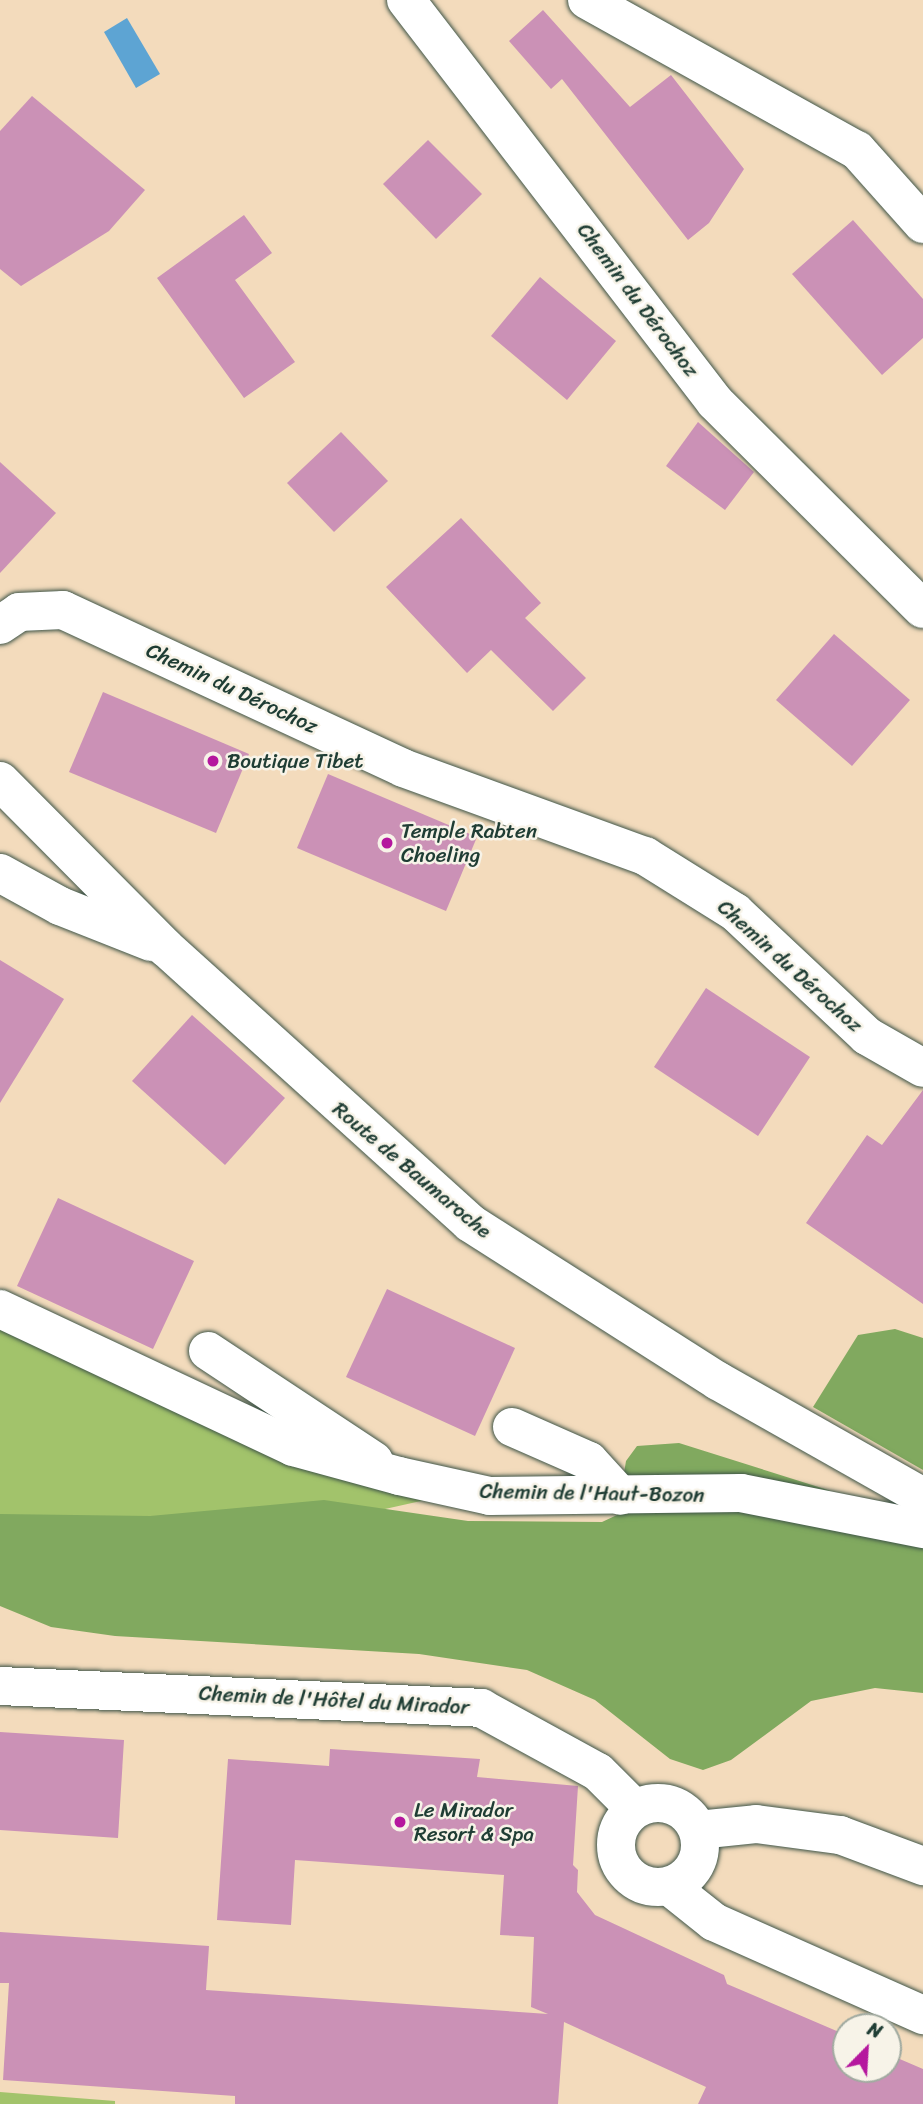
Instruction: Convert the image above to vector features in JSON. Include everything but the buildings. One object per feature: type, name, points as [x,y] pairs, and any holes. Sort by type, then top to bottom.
[{"type":"street","name":"Chemin du Dérochoz","points":[[406,0],[715,402],[923,610]]},
{"type":"street","points":[[587,0],[857,150],[923,224]]},
{"type":"street","name":"Chemin du Dérochoz","points":[[0,625],[19,612],[63,610],[403,768],[645,856],[735,912],[867,1036],[923,1068]]},
{"type":"street","name":"Route de Baumaroche","points":[[0,781],[166,948],[470,1223],[718,1381],[923,1497]]},
{"type":"street","points":[[0,873],[60,906],[166,948]]},
{"type":"street","name":"Chemin de l'Haut-Bozon","points":[[0,1309],[293,1447],[389,1474],[490,1496],[741,1493],[923,1529]]},
{"type":"street","points":[[208,1351],[274,1389],[389,1474]]},
{"type":"street","points":[[512,1427],[589,1461],[621,1496]]},
{"type":"street","name":"Chemin de l'Hôtel du Mirador","points":[[0,1686],[481,1708],[598,1772],[635,1809]]},
{"type":"street","points":[[670,1887],[693,1870],[701,1843],[698,1829],[671,1805],[635,1809],[615,1843],[623,1869],[643,1885],[670,1887],[714,1922],[923,2015]]},
{"type":"street","points":[[698,1829],[756,1824],[840,1835],[923,1866]]},
{"type":"green space","points":[[0,1298],[299,1433],[488,1486],[0,1595]]},
{"type":"green space","points":[[895,1329],[923,1338],[923,1470],[813,1407],[858,1335]]},
{"type":"green space","points":[[679,1443],[828,1490],[923,1545],[923,1693],[875,1688],[811,1701],[731,1760],[703,1770],[670,1759],[595,1700],[527,1670],[419,1654],[115,1636],[51,1627],[0,1606],[0,1514],[150,1516],[324,1500],[468,1521],[602,1522],[617,1515],[626,1461],[637,1446]]},
{"type":"green space","points":[[0,2092],[115,2101],[115,2104],[0,2104]]},
{"type":"water","points":[[127,18],[160,74],[136,88],[104,32]]},
{"type":"place","name":"Boutique Tibet","points":[[213,761]]},
{"type":"place","name":"Temple Rabten Choeling","points":[[387,843]]},
{"type":"place","name":"Le Mirador Resort & Spa","points":[[400,1822]]}]
